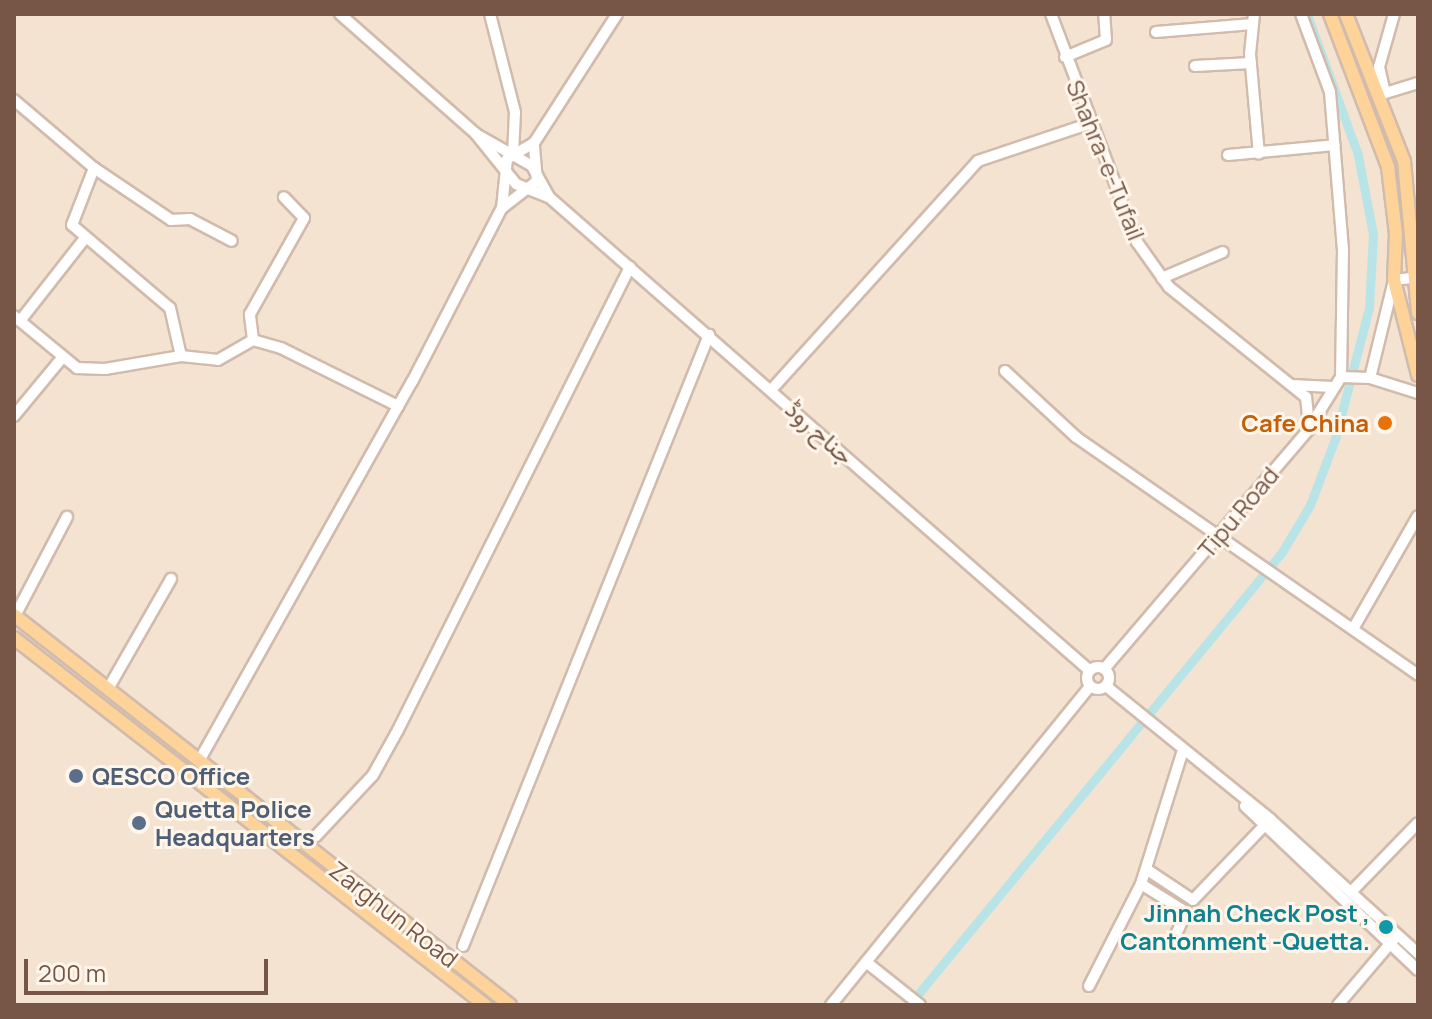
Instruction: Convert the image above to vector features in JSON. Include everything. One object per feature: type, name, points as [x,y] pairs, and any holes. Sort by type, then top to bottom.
[{"type":"main road","points":[[1330,14],[1388,167],[1396,234],[1394,280],[1418,375]]},
{"type":"main road","points":[[1346,14],[1382,94],[1409,186],[1411,278],[1418,313]]},
{"type":"main road","name":"Zarghun Road","points":[[15,616],[510,1005]]},
{"type":"main road","name":"Zarghun Road","points":[[14,638],[485,1005]]},
{"type":"street","name":"جناح روڈ","points":[[340,14],[476,134],[525,191],[549,197]]},
{"type":"street","points":[[490,14],[515,112],[513,154]]},
{"type":"street","points":[[502,208],[503,169],[513,154],[534,143],[617,14]]},
{"type":"street","name":"Shahra-e-Tufail","points":[[1051,14],[1136,240],[1162,278],[1292,385]]},
{"type":"street","points":[[1065,57],[1106,40],[1104,14]]},
{"type":"street","points":[[1301,14],[1330,92],[1343,250],[1345,376],[1366,377],[1418,393]]},
{"type":"street","points":[[1394,14],[1379,67],[1382,94],[1418,83]]},
{"type":"street","points":[[1156,32],[1254,19],[1251,63],[1259,154]]},
{"type":"street","points":[[1195,66],[1251,63]]},
{"type":"street","points":[[14,100],[94,168],[171,220],[190,219],[232,241]]},
{"type":"street","points":[[772,389],[978,161],[1091,123]]},
{"type":"street","name":"جناح روڈ","points":[[476,134],[513,154],[537,173],[549,197],[772,389],[1089,670]]},
{"type":"street","points":[[199,761],[398,406],[502,208],[534,186],[537,173],[534,143]]},
{"type":"street","points":[[1228,155],[1335,145]]},
{"type":"street","points":[[94,168],[72,225],[170,308],[181,356]]},
{"type":"street","points":[[253,340],[250,314],[304,218],[284,197]]},
{"type":"street","points":[[1411,248],[1418,233]]},
{"type":"street","points":[[85,238],[16,319],[62,358],[89,370],[181,356],[218,360],[253,340],[281,348],[398,406]]},
{"type":"street","points":[[1162,278],[1223,252]]},
{"type":"street","points":[[316,836],[373,775],[398,730],[630,267]]},
{"type":"street","points":[[1366,377],[1394,280],[1411,278]]},
{"type":"street","points":[[463,946],[709,335]]},
{"type":"street","points":[[14,416],[62,358]]},
{"type":"street","points":[[1005,371],[1076,437],[1263,563],[1418,675]]},
{"type":"street","name":"Tipu Road","points":[[1105,668],[1308,430],[1333,387],[1345,376]]},
{"type":"street","points":[[1292,385],[1333,387]]},
{"type":"street","points":[[1292,385],[1306,397],[1308,430]]},
{"type":"street","points":[[1353,629],[1418,516]]},
{"type":"street","points":[[15,616],[67,517]]},
{"type":"street","points":[[108,689],[171,579]]},
{"type":"street","points":[[831,1005],[1090,686],[1089,670],[1105,668],[1106,686]]},
{"type":"street","points":[[1090,686],[1106,686],[1353,890],[1418,970]]},
{"type":"street","points":[[1089,986],[1141,884],[1183,750]]},
{"type":"street","points":[[1222,781],[1264,826],[1394,938],[1418,953]]},
{"type":"street","points":[[1353,890],[1418,823]]},
{"type":"street","points":[[1146,869],[1193,900],[1264,826]]},
{"type":"street","points":[[1141,884],[1186,912],[1176,934]]},
{"type":"street","points":[[1338,1005],[1394,938]]},
{"type":"street","points":[[866,962],[920,1005]]},
{"type":"shaded area","points":[[14,14],[1418,14],[1418,1005],[14,1005]]},
{"type":"waterway","points":[[909,1005],[1282,552],[1310,505],[1335,439],[1369,308],[1373,234],[1358,155],[1307,14]]},
{"type":"place","name":"Cafe China","points":[[1385,423]]},
{"type":"place","name":"QESCO Office","points":[[76,776]]},
{"type":"place","name":"Quetta Police Headquarters","points":[[139,823]]},
{"type":"place","name":"Jinnah Check Post , Cantonment -Quetta.","points":[[1386,927]]}]
